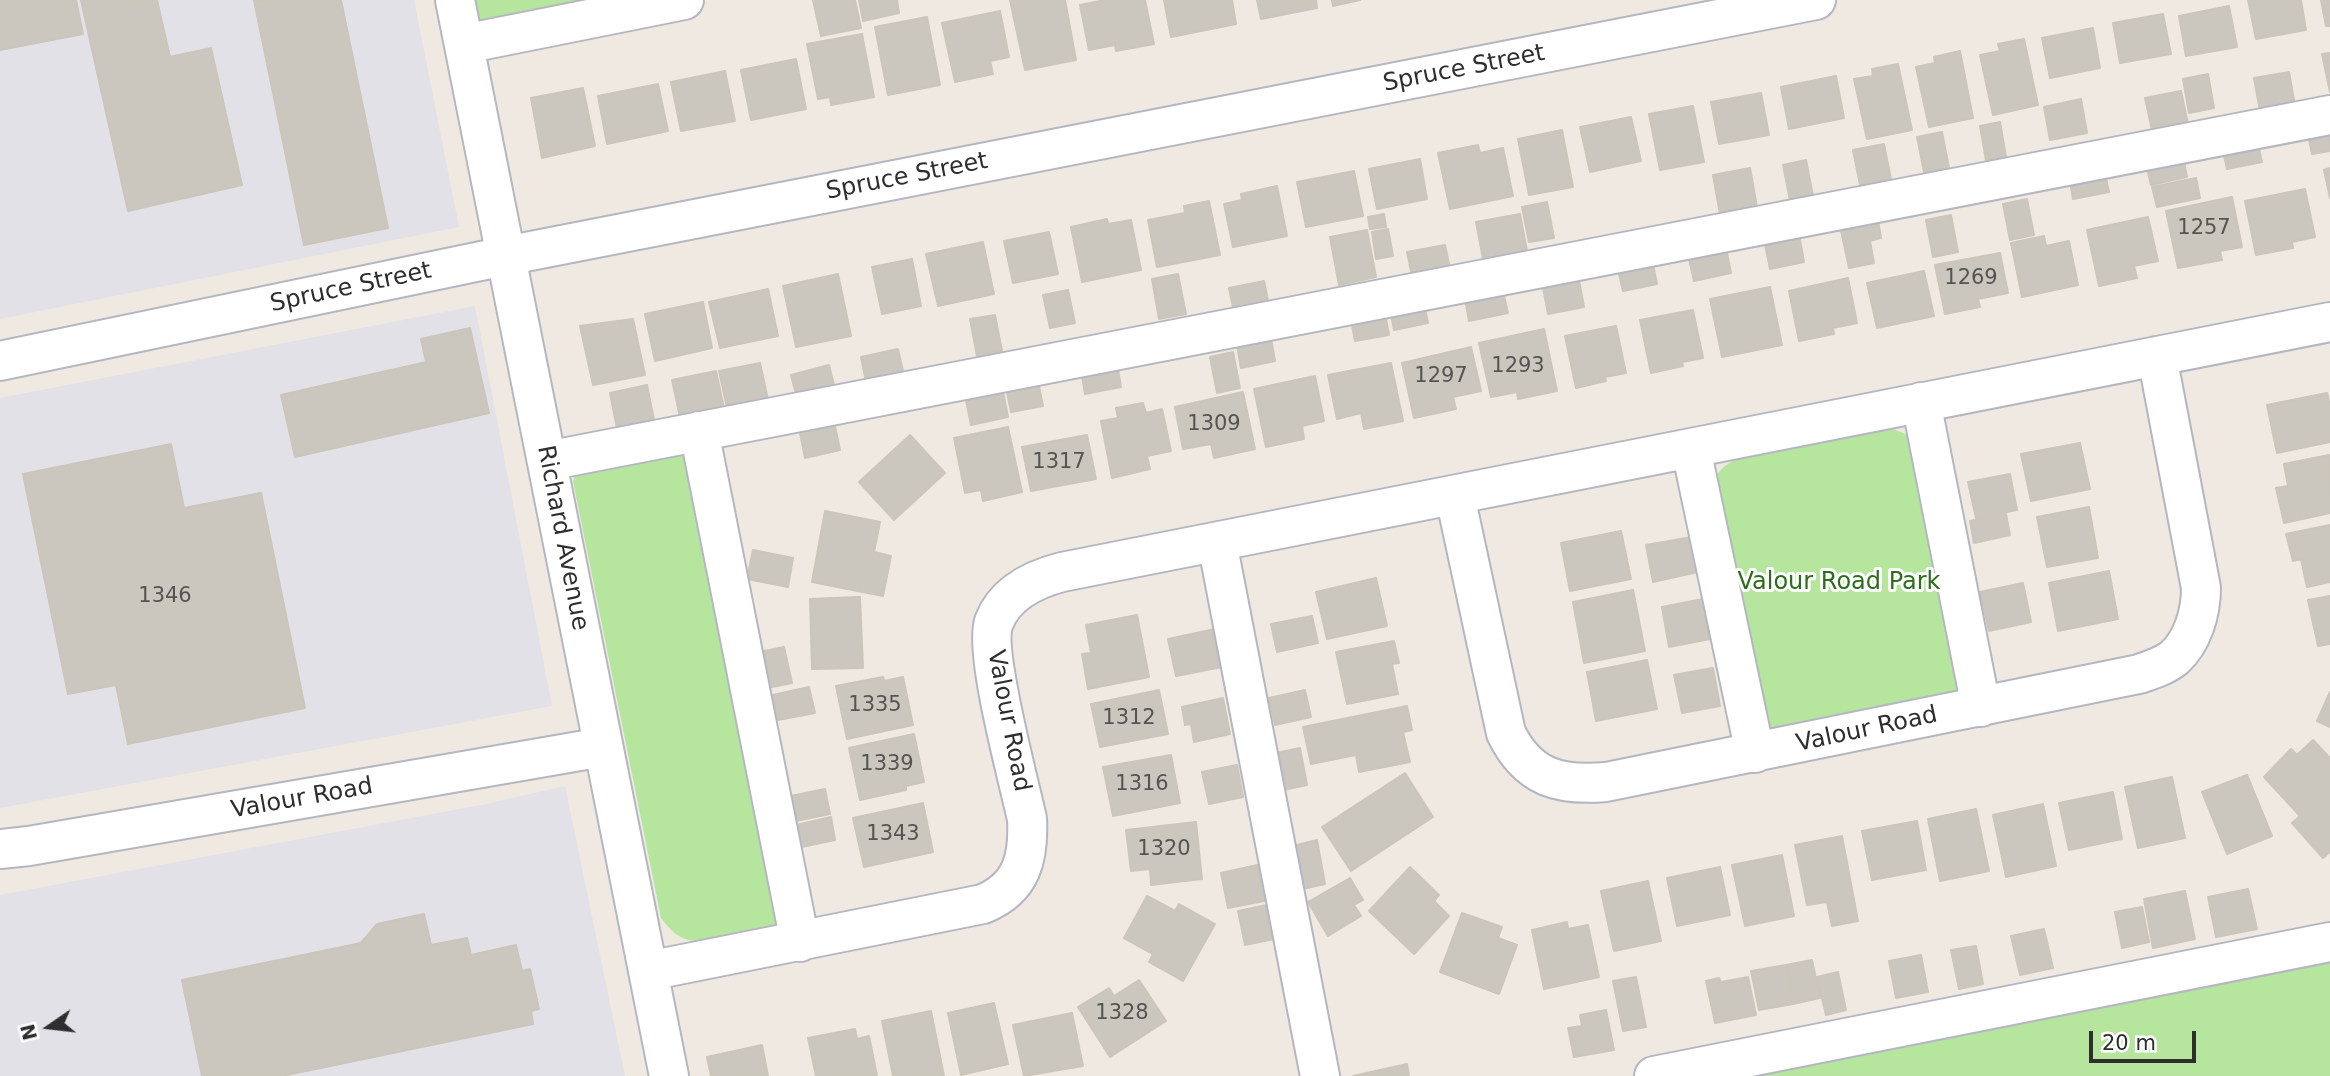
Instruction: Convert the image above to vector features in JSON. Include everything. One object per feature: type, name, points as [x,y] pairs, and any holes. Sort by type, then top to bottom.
[{"type":"street","name":"Richard Avenue","points":[[455,0],[669,1076]]},
{"type":"street","points":[[464,44],[594,9],[684,0]]},
{"type":"street","name":"Spruce Street","points":[[0,361],[505,256],[1816,0]]},
{"type":"street","points":[[547,461],[2330,115]]},
{"type":"street","name":"Valour Road","points":[[648,971],[983,904],[1007,891],[1027,853],[1027,819],[994,664],[993,629],[1000,612],[1024,587],[1048,576],[2330,322]]},
{"type":"street","name":"Valour Road","points":[[1455,496],[1506,733],[1512,745],[1533,768],[1556,780],[1595,783],[1755,753],[2139,674],[2155,669],[2175,657],[2191,632],[2201,604],[2200,571],[2157,356]]},
{"type":"street","points":[[1921,402],[1981,707]]},
{"type":"street","points":[[699,430],[800,942]]},
{"type":"street","points":[[1691,449],[1755,753]]},
{"type":"street","points":[[1217,542],[1320,1076]]},
{"type":"street","name":"Valour Road","points":[[0,849],[603,747]]},
{"type":"street","points":[[1654,1076],[2330,942]]},
{"type":"shaded area","points":[[0,0],[414,0],[459,227],[0,319]]},
{"type":"shaded area","points":[[475,306],[552,706],[0,808],[0,398]]},
{"type":"shaded area","points":[[565,786],[625,1076],[0,1076],[0,895],[486,804]]},
{"type":"green space","points":[[474,0],[578,0],[579,5],[479,23]]},
{"type":"green space","name":"Valour Road Park","points":[[1893,429],[1908,435],[1961,684],[1952,695],[1776,731],[1769,727],[1715,480],[1723,468],[1735,460]]},
{"type":"green space","points":[[682,444],[783,916],[776,926],[695,941],[675,934],[661,918],[573,481],[578,468]]},
{"type":"green space","points":[[2330,952],[2330,1076],[1713,1076]]},
{"type":"building","points":[[0,0],[76,0],[83,34],[0,50]]},
{"type":"building","points":[[81,0],[157,0],[170,57],[211,48],[242,185],[128,211]]},
{"type":"building","points":[[254,0],[341,0],[388,228],[304,245]]},
{"type":"building","points":[[813,0],[855,0],[861,28],[821,36]]},
{"type":"building","points":[[859,0],[897,0],[899,13],[863,21]]},
{"type":"building","points":[[1010,0],[1065,0],[1076,60],[1025,70]]},
{"type":"building","points":[[1105,0],[1145,0],[1154,44],[1116,51],[1115,45],[1089,50],[1080,5]]},
{"type":"building","points":[[1164,0],[1232,0],[1236,24],[1171,37]]},
{"type":"building","points":[[1257,0],[1316,0],[1317,8],[1261,19]]},
{"type":"building","points":[[1332,0],[1360,0],[1333,6]]},
{"type":"building","points":[[2248,0],[2301,0],[2306,30],[2256,39]]},
{"type":"building","points":[[2321,0],[2330,0],[2330,26],[2326,26]]},
{"type":"building","points":[[2229,6],[2237,47],[2186,56],[2179,16]]},
{"type":"building","points":[[1000,11],[1009,57],[990,61],[993,74],[955,82],[942,23]]},
{"type":"building","points":[[2163,14],[2171,54],[2120,63],[2113,23]]},
{"type":"building","points":[[927,17],[940,85],[888,95],[875,27]]},
{"type":"building","points":[[2093,28],[2100,68],[2050,78],[2042,38]]},
{"type":"building","points":[[862,34],[874,97],[831,105],[830,97],[818,99],[807,44]]},
{"type":"building","points":[[2024,39],[2038,105],[1993,115],[1980,55],[2000,51],[1998,44]]},
{"type":"building","points":[[1960,51],[1973,118],[1929,127],[1916,67],[1935,63],[1934,57]]},
{"type":"building","points":[[2330,53],[2330,92],[2322,54]]},
{"type":"building","points":[[796,59],[806,109],[751,120],[741,70]]},
{"type":"building","points":[[1898,64],[1912,130],[1867,139],[1854,79],[1873,76],[1872,69]]},
{"type":"building","points":[[725,71],[735,121],[681,131],[671,82]]},
{"type":"building","points":[[2289,72],[2295,106],[2260,111],[2254,78]]},
{"type":"building","points":[[2208,74],[2214,108],[2189,113],[2183,79]]},
{"type":"building","points":[[1836,76],[1844,118],[1789,129],[1781,87]]},
{"type":"building","points":[[658,84],[668,131],[607,144],[598,96]]},
{"type":"building","points":[[583,88],[595,146],[542,158],[531,98]]},
{"type":"building","points":[[2181,91],[2188,124],[2152,130],[2145,98]]},
{"type":"building","points":[[1761,93],[1769,135],[1719,144],[1711,102]]},
{"type":"building","points":[[2081,99],[2087,133],[2050,140],[2044,107]]},
{"type":"building","points":[[1693,106],[1704,162],[1660,170],[1649,114]]},
{"type":"building","points":[[1631,117],[1641,161],[1590,172],[1580,127]]},
{"type":"building","points":[[2000,122],[2006,157],[1986,160],[1980,126]]},
{"type":"building","points":[[2330,125],[2330,151],[2312,154],[2307,130]]},
{"type":"building","points":[[1562,130],[1573,187],[1529,195],[1518,139]]},
{"type":"building","points":[[1942,132],[1949,168],[1924,172],[1917,137]]},
{"type":"building","points":[[2257,140],[2262,162],[2227,169],[2222,147]]},
{"type":"building","points":[[1884,144],[1891,179],[1860,185],[1853,150]]},
{"type":"building","points":[[1478,145],[1480,153],[1503,148],[1513,196],[1450,209],[1438,153]]},
{"type":"building","points":[[2182,152],[2187,177],[2151,185],[2145,160]]},
{"type":"building","points":[[1420,159],[1427,199],[1377,209],[1369,169]]},
{"type":"building","points":[[1806,160],[1813,196],[1790,200],[1783,165]]},
{"type":"building","points":[[1750,168],[1757,207],[1720,214],[1713,175]]},
{"type":"building","points":[[2330,168],[2330,198],[2324,170]]},
{"type":"building","points":[[2104,169],[2109,192],[2073,199],[2069,176]]},
{"type":"building","points":[[1354,171],[1363,216],[1306,227],[1297,182]]},
{"type":"building","points":[[2196,178],[2200,198],[2157,207],[2152,187]]},
{"type":"building","points":[[1277,186],[1287,236],[1233,247],[1224,204],[1242,200],[1241,194]]},
{"type":"building","points":[[2305,189],[2315,237],[2292,242],[2293,248],[2256,255],[2245,201]]},
{"type":"building","points":[[2232,197],[2242,247],[2220,251],[2222,260],[2178,268],[2166,211]]},
{"type":"building","points":[[2027,199],[2034,235],[2010,240],[2003,204]]},
{"type":"building","points":[[1209,201],[1220,255],[1157,267],[1148,220],[1185,213],[1184,206]]},
{"type":"building","points":[[1547,202],[1554,238],[1529,242],[1522,207]]},
{"type":"building","points":[[1384,214],[1386,227],[1370,229],[1368,217]]},
{"type":"building","points":[[1520,214],[1527,251],[1483,259],[1476,222]]},
{"type":"building","points":[[1877,214],[1881,238],[1870,241],[1874,263],[1849,268],[1839,221]]},
{"type":"building","points":[[1951,215],[1958,252],[1933,257],[1926,220]]},
{"type":"building","points":[[2148,217],[2158,261],[2134,266],[2137,278],[2099,286],[2087,230]]},
{"type":"building","points":[[1107,219],[1108,224],[1131,220],[1141,270],[1082,282],[1071,227]]},
{"type":"building","points":[[1388,229],[1393,256],[1376,259],[1372,232]]},
{"type":"building","points":[[1798,229],[1804,262],[1770,269],[1763,235]]},
{"type":"building","points":[[1367,230],[1376,277],[1339,285],[1330,237]]},
{"type":"building","points":[[1049,232],[1058,274],[1013,283],[1004,241]]},
{"type":"building","points":[[2044,236],[2046,246],[2069,241],[2078,285],[2022,297],[2011,243]]},
{"type":"building","points":[[983,242],[994,294],[938,306],[926,254]]},
{"type":"building","points":[[1725,243],[1731,273],[1694,281],[1687,250]]},
{"type":"building","points":[[1445,245],[1450,269],[1412,276],[1407,252]]},
{"type":"building","points":[[2000,253],[2008,293],[1978,299],[1980,307],[1945,314],[1935,265]]},
{"type":"building","points":[[912,259],[921,306],[882,314],[872,267]]},
{"type":"building","points":[[1652,259],[1657,284],[1623,291],[1617,265]]},
{"type":"building","points":[[1924,271],[1934,316],[1877,328],[1867,283]]},
{"type":"building","points":[[838,274],[851,336],[796,347],[783,286]]},
{"type":"building","points":[[1178,274],[1186,314],[1159,319],[1152,279]]},
{"type":"building","points":[[1578,275],[1584,307],[1548,314],[1542,282]]},
{"type":"building","points":[[1848,278],[1857,323],[1833,328],[1834,334],[1799,341],[1789,291]]},
{"type":"building","points":[[1264,281],[1269,305],[1234,312],[1229,288]]},
{"type":"building","points":[[1502,287],[1508,313],[1469,321],[1464,294]]},
{"type":"building","points":[[1770,287],[1782,345],[1722,357],[1710,299]]},
{"type":"building","points":[[768,289],[778,336],[720,348],[709,302]]},
{"type":"building","points":[[1068,290],[1075,323],[1050,328],[1043,295]]},
{"type":"building","points":[[703,302],[712,348],[655,361],[645,314]]},
{"type":"building","points":[[1424,303],[1428,323],[1394,330],[1390,310]]},
{"type":"building","points":[[1384,308],[1389,335],[1355,341],[1350,315]]},
{"type":"building","points":[[1693,310],[1703,358],[1682,362],[1683,366],[1651,373],[1640,320]]},
{"type":"building","points":[[995,315],[1002,351],[977,356],[970,319]]},
{"type":"building","points":[[633,319],[645,375],[593,385],[580,326]]},
{"type":"building","points":[[1616,326],[1626,373],[1605,377],[1606,381],[1576,388],[1565,336]]},
{"type":"building","points":[[470,328],[489,413],[295,457],[281,395],[426,362],[421,339]]},
{"type":"building","points":[[1544,329],[1557,391],[1518,399],[1517,392],[1491,397],[1479,343]]},
{"type":"building","points":[[1270,333],[1275,361],[1241,368],[1236,340]]},
{"type":"building","points":[[1471,347],[1481,391],[1453,397],[1456,409],[1414,418],[1402,363]]},
{"type":"building","points":[[898,349],[904,376],[866,382],[861,357]]},
{"type":"building","points":[[1233,352],[1240,388],[1217,393],[1210,357]]},
{"type":"building","points":[[760,363],[769,404],[728,412],[719,371]]},
{"type":"building","points":[[1117,363],[1121,387],[1085,394],[1081,370]]},
{"type":"building","points":[[1391,363],[1403,421],[1364,429],[1361,413],[1337,419],[1328,375]]},
{"type":"building","points":[[829,365],[835,389],[797,398],[791,375]]},
{"type":"building","points":[[716,371],[725,413],[681,422],[672,380]]},
{"type":"building","points":[[1315,376],[1324,421],[1302,426],[1304,439],[1266,447],[1254,389]]},
{"type":"building","points":[[1038,381],[1043,406],[1011,412],[1006,387]]},
{"type":"building","points":[[647,385],[655,425],[618,433],[610,393]]},
{"type":"building","points":[[1002,387],[1008,417],[971,425],[965,395]]},
{"type":"building","points":[[1243,392],[1255,449],[1214,458],[1211,444],[1183,449],[1175,407]]},
{"type":"building","points":[[2327,393],[2330,405],[2330,442],[2277,453],[2267,405]]},
{"type":"building","points":[[1143,403],[1146,413],[1162,409],[1171,451],[1147,456],[1150,469],[1112,478],[1101,421],[1118,418],[1116,408]]},
{"type":"building","points":[[834,421],[840,450],[805,458],[799,428]]},
{"type":"building","points":[[1008,427],[1022,492],[983,501],[981,490],[965,493],[954,438]]},
{"type":"building","points":[[910,435],[945,473],[894,520],[859,482]]},
{"type":"building","points":[[1087,435],[1096,479],[1031,491],[1022,447]]},
{"type":"building","points":[[2080,443],[2090,489],[2031,501],[2021,454]]},
{"type":"building","points":[[171,444],[184,508],[261,493],[305,708],[128,744],[116,685],[68,694],[23,474]]},
{"type":"building","points":[[2329,455],[2330,513],[2284,523],[2276,488],[2288,486],[2284,464]]},
{"type":"building","points":[[2010,474],[2017,510],[1976,518],[1968,482]]},
{"type":"building","points":[[2089,507],[2098,558],[2047,567],[2037,517]]},
{"type":"building","points":[[825,511],[880,522],[874,552],[891,556],[883,596],[812,582]]},
{"type":"building","points":[[2006,514],[2010,535],[1974,543],[1970,521]]},
{"type":"building","points":[[2330,525],[2330,582],[2307,587],[2301,559],[2293,561],[2286,534]]},
{"type":"building","points":[[1621,531],[1631,579],[1570,591],[1561,543]]},
{"type":"building","points":[[1692,537],[1698,572],[1653,582],[1646,545]]},
{"type":"building","points":[[753,550],[793,558],[788,587],[747,579]]},
{"type":"building","points":[[2109,571],[2118,619],[2058,631],[2049,583]]},
{"type":"building","points":[[1376,578],[1387,626],[1327,639],[1316,592]]},
{"type":"building","points":[[2023,583],[2031,622],[1989,631],[1980,592]]},
{"type":"building","points":[[1633,590],[1645,651],[1584,663],[1573,602]]},
{"type":"building","points":[[2330,596],[2330,644],[2318,646],[2308,600]]},
{"type":"building","points":[[860,597],[863,668],[812,669],[810,599]]},
{"type":"building","points":[[1703,599],[1710,639],[1669,647],[1662,607]]},
{"type":"building","points":[[1137,615],[1149,677],[1088,689],[1082,654],[1091,653],[1086,625]]},
{"type":"building","points":[[1312,616],[1318,643],[1277,652],[1271,624]]},
{"type":"building","points":[[1215,629],[1222,667],[1176,676],[1168,639]]},
{"type":"building","points":[[1394,641],[1399,663],[1392,664],[1398,694],[1347,704],[1336,652]]},
{"type":"building","points":[[784,647],[792,683],[767,688],[759,652]]},
{"type":"building","points":[[1647,660],[1657,709],[1596,721],[1587,672]]},
{"type":"building","points":[[1713,668],[1720,706],[1682,713],[1674,675]]},
{"type":"building","points":[[883,677],[884,681],[903,677],[913,725],[847,739],[836,686]]},
{"type":"building","points":[[809,687],[815,713],[778,720],[773,695]]},
{"type":"building","points":[[1159,690],[1168,734],[1100,747],[1091,704]]},
{"type":"building","points":[[1305,690],[1311,717],[1275,725],[1269,698]]},
{"type":"building","points":[[2330,692],[2330,727],[2317,721]]},
{"type":"building","points":[[1223,698],[1230,734],[1194,742],[1191,724],[1185,725],[1182,707]]},
{"type":"building","points":[[1407,706],[1412,730],[1403,732],[1410,762],[1359,772],[1356,755],[1311,764],[1303,727]]},
{"type":"building","points":[[914,734],[924,782],[906,786],[906,790],[860,800],[849,748]]},
{"type":"building","points":[[2313,740],[2330,758],[2330,852],[2323,858],[2292,823],[2300,816],[2264,777],[2291,749],[2297,755]]},
{"type":"building","points":[[1300,748],[1307,785],[1283,790],[1276,753]]},
{"type":"building","points":[[1171,755],[1180,803],[1113,816],[1103,767]]},
{"type":"building","points":[[1237,765],[1243,797],[1209,804],[1202,772]]},
{"type":"building","points":[[1405,773],[1433,817],[1351,871],[1322,827]]},
{"type":"building","points":[[2247,775],[2272,836],[2227,854],[2202,792]]},
{"type":"building","points":[[2172,777],[2185,838],[2138,848],[2125,787]]},
{"type":"building","points":[[825,789],[830,814],[791,822],[786,797]]},
{"type":"building","points":[[2113,792],[2122,839],[2069,850],[2059,803]]},
{"type":"building","points":[[923,803],[933,852],[864,867],[853,818]]},
{"type":"building","points":[[2043,804],[2056,866],[2006,877],[1993,815]]},
{"type":"building","points":[[1976,809],[1989,871],[1940,881],[1928,819]]},
{"type":"building","points":[[831,817],[835,840],[797,848],[792,826]]},
{"type":"building","points":[[1917,821],[1926,870],[1872,880],[1862,831]]},
{"type":"building","points":[[1196,822],[1202,879],[1151,885],[1150,869],[1131,871],[1126,830]]},
{"type":"building","points":[[1842,836],[1858,921],[1832,926],[1827,902],[1807,905],[1795,845]]},
{"type":"building","points":[[1317,840],[1325,884],[1302,889],[1293,846]]},
{"type":"building","points":[[1782,855],[1794,916],[1745,926],[1732,865]]},
{"type":"building","points":[[1262,864],[1269,900],[1228,908],[1221,873]]},
{"type":"building","points":[[1410,867],[1439,895],[1434,901],[1449,916],[1414,954],[1369,911]]},
{"type":"building","points":[[1720,867],[1730,915],[1677,926],[1667,878]]},
{"type":"building","points":[[1350,878],[1363,900],[1354,905],[1361,916],[1328,936],[1308,902]]},
{"type":"building","points":[[1648,881],[1661,941],[1614,951],[1601,891]]},
{"type":"building","points":[[2248,889],[2257,929],[2216,937],[2208,897]]},
{"type":"building","points":[[2185,891],[2195,939],[2153,948],[2144,899]]},
{"type":"building","points":[[1147,896],[1175,911],[1179,904],[1215,924],[1183,981],[1149,962],[1153,954],[1124,938]]},
{"type":"building","points":[[1267,905],[1274,939],[1245,945],[1238,911]]},
{"type":"building","points":[[2142,907],[2149,942],[2122,948],[2115,912]]},
{"type":"building","points":[[1462,913],[1502,927],[1498,938],[1517,945],[1499,994],[1440,972]]},
{"type":"building","points":[[424,914],[431,945],[467,938],[471,955],[516,945],[522,971],[530,969],[539,1009],[531,1011],[533,1024],[282,1076],[202,1076],[182,980],[361,943],[377,924]]},
{"type":"building","points":[[1567,922],[1568,929],[1588,925],[1599,977],[1544,989],[1532,930]]},
{"type":"building","points":[[2044,929],[2053,968],[2020,975],[2011,936]]},
{"type":"building","points":[[1976,946],[1983,984],[1959,989],[1951,950]]},
{"type":"building","points":[[1921,955],[1928,992],[1896,998],[1889,961]]},
{"type":"building","points":[[1812,960],[1820,998],[1793,1004],[1786,965]]},
{"type":"building","points":[[1786,965],[1793,1004],[1759,1010],[1751,971]]},
{"type":"building","points":[[1838,972],[1846,1010],[1826,1015],[1817,977]]},
{"type":"building","points":[[1636,977],[1646,1027],[1623,1031],[1613,981]]},
{"type":"building","points":[[1748,977],[1756,1015],[1715,1023],[1706,981],[1719,978],[1721,982]]},
{"type":"building","points":[[1139,980],[1166,1021],[1110,1057],[1078,1007],[1109,988],[1114,996]]},
{"type":"building","points":[[994,1003],[1008,1064],[961,1075],[948,1013]]},
{"type":"building","points":[[1606,1010],[1614,1050],[1574,1057],[1568,1028],[1582,1026],[1580,1015]]},
{"type":"building","points":[[931,1011],[944,1076],[893,1076],[882,1021]]},
{"type":"building","points":[[1072,1013],[1083,1066],[1024,1076],[1013,1025]]},
{"type":"building","points":[[855,1029],[857,1039],[869,1036],[877,1076],[816,1076],[808,1038]]},
{"type":"building","points":[[762,1045],[768,1076],[711,1076],[707,1057]]},
{"type":"building","points":[[1407,1064],[1409,1076],[1353,1076]]}]
